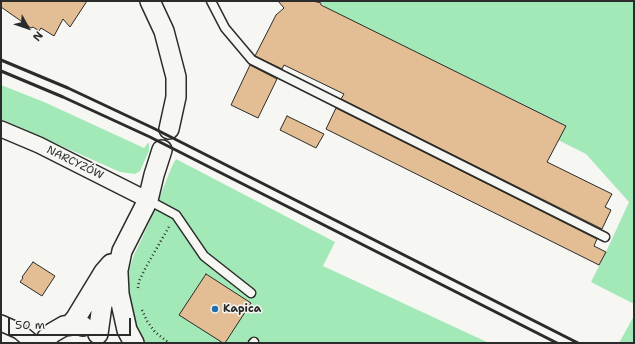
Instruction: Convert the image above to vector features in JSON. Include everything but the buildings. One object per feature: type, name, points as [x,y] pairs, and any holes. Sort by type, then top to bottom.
[{"type":"street","points":[[150,1],[164,31],[176,77],[176,97],[169,129]]},
{"type":"street","name":"NARCYZÓW","points":[[1,129],[39,145],[148,200]]},
{"type":"street","points":[[71,324],[104,272],[122,251],[148,200],[162,150]]},
{"type":"street","points":[[122,251],[118,270],[119,294],[127,330],[134,343]]},
{"type":"street","points":[[101,338],[102,306],[118,270]]},
{"type":"street","points":[[1,322],[19,331],[33,343]]},
{"type":"street","points":[[44,343],[52,333],[71,324],[89,327],[101,338]]},
{"type":"lane","points":[[211,1],[225,28],[252,60],[605,237]]},
{"type":"lane","points":[[148,200],[176,215],[204,256],[251,293]]},
{"type":"path","points":[[137,293],[139,281],[176,215]]},
{"type":"path","points":[[141,307],[146,321],[155,332],[169,343]]},
{"type":"green space","points":[[320,1],[634,1],[634,304],[591,282],[629,202],[586,154],[558,140],[326,8]]},
{"type":"green space","points":[[1,85],[44,102],[144,148],[149,143],[149,151],[140,171],[135,174],[120,172],[1,119]]},
{"type":"green space","points":[[176,159],[335,242],[323,266],[489,343],[142,343],[131,326],[127,288],[129,270],[134,255]]},
{"type":"green space","points":[[634,316],[634,343],[619,343]]},
{"type":"railway","points":[[1,60],[68,88],[153,128],[578,343]]},
{"type":"railway","points":[[1,71],[63,97],[150,137],[557,343]]},
{"type":"place","name":"Kapica","points":[[215,309]]}]
